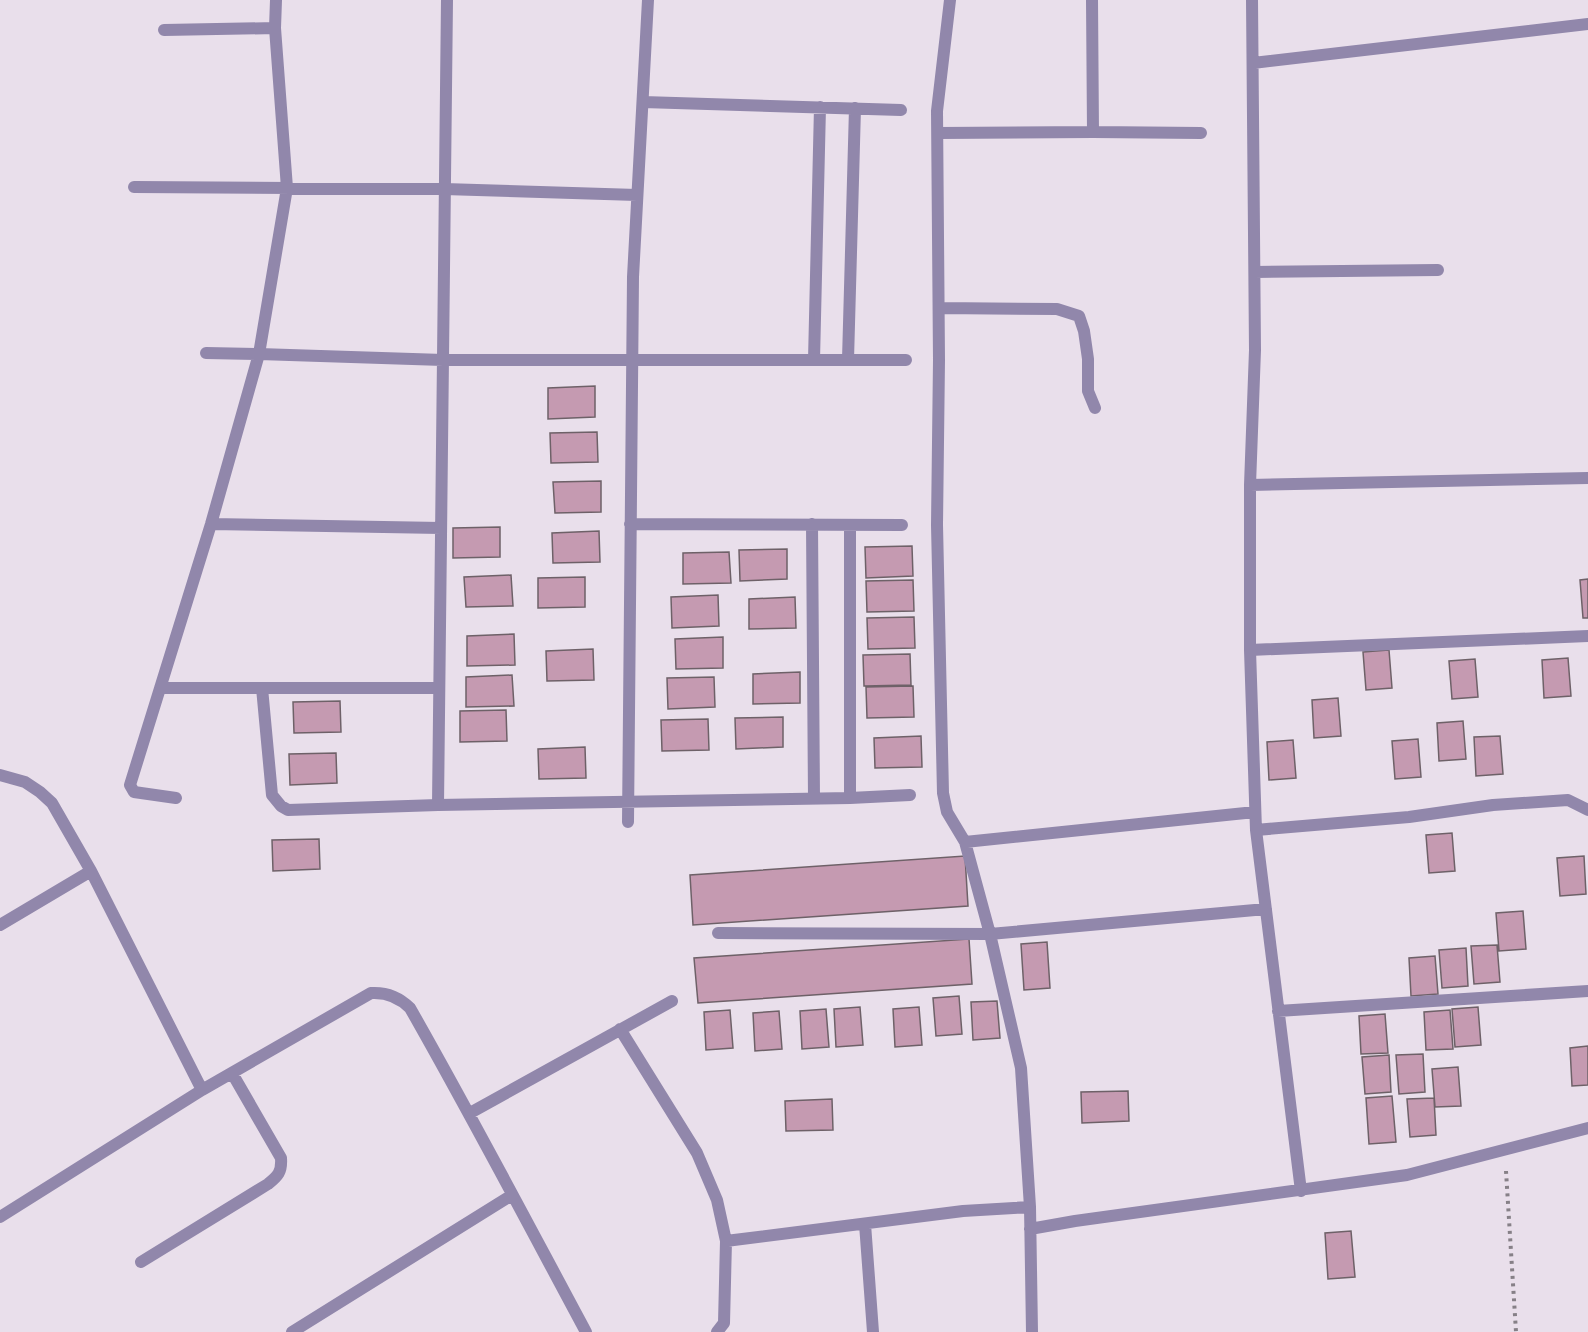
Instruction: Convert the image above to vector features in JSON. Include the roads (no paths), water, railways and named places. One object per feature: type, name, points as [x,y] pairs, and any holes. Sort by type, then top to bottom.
[{"type":"street","points":[[176,798],[134,792],[130,785],[211,524],[259,354],[287,188],[275,28],[276,0]]},
{"type":"street","points":[[438,805],[447,0]]},
{"type":"street","points":[[628,822],[633,277],[648,0]]},
{"type":"street","points":[[950,0],[937,111],[939,308],[937,525],[943,793],[947,812],[964,842],[990,934],[1021,1068],[1030,1207],[1032,1332]]},
{"type":"street","points":[[1092,0],[1094,132]]},
{"type":"street","points":[[1252,0],[1255,350],[1250,485],[1250,650],[1255,812],[1301,1191]]},
{"type":"street","points":[[1253,63],[1588,24]]},
{"type":"street","points":[[164,30],[275,28]]},
{"type":"street","points":[[643,102],[901,110]]},
{"type":"street","points":[[814,360],[820,107]]},
{"type":"street","points":[[848,360],[855,108]]},
{"type":"street","points":[[938,133],[1201,133]]},
{"type":"street","points":[[134,187],[444,189],[637,195]]},
{"type":"street","points":[[1255,272],[1438,270]]},
{"type":"street","points":[[939,308],[1057,309],[1079,316],[1084,331],[1088,359],[1088,391],[1095,408]]},
{"type":"street","points":[[206,353],[443,360],[906,360]]},
{"type":"street","points":[[1250,485],[1588,478]]},
{"type":"street","points":[[211,524],[441,528]]},
{"type":"street","points":[[630,524],[902,525]]},
{"type":"street","points":[[812,524],[814,799]]},
{"type":"street","points":[[850,525],[850,798]]},
{"type":"street","points":[[1250,650],[1588,636]]},
{"type":"street","points":[[160,688],[439,688]]},
{"type":"street","points":[[262,688],[272,795],[281,806],[288,810],[910,795]]},
{"type":"street","points":[[0,775],[25,782],[52,803],[91,871],[201,1090]]},
{"type":"street","points":[[1256,831],[1409,817],[1493,805],[1568,800],[1588,810]]},
{"type":"street","points":[[964,842],[1255,812]]},
{"type":"street","points":[[0,925],[91,871]]},
{"type":"street","points":[[717,933],[990,934],[1266,909]]},
{"type":"street","points":[[1278,1011],[1588,991]]},
{"type":"street","points":[[0,1217],[201,1090],[371,993],[382,993],[402,999],[410,1008],[470,1113],[586,1332]]},
{"type":"street","points":[[470,1113],[672,1001]]},
{"type":"street","points":[[620,1029],[697,1153],[717,1200],[726,1241],[724,1323],[717,1332]]},
{"type":"street","points":[[141,1262],[268,1184],[282,1168],[282,1158],[232,1073]]},
{"type":"street","points":[[1030,1229],[1407,1175],[1588,1128]]},
{"type":"street","points":[[292,1332],[512,1195]]},
{"type":"street","points":[[726,1241],[987,1208],[1030,1207]]},
{"type":"street","points":[[865,1224],[873,1332]]}]
